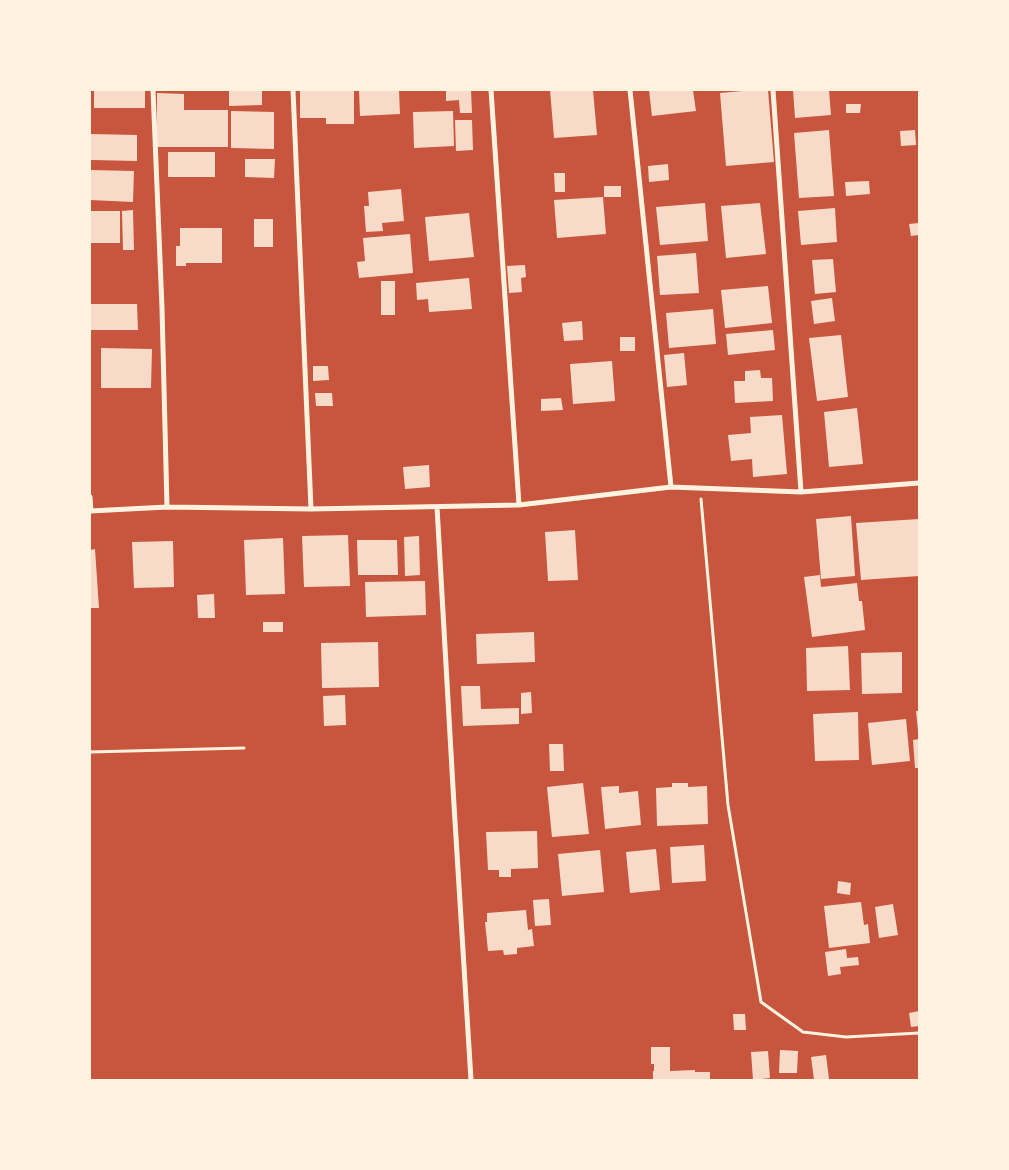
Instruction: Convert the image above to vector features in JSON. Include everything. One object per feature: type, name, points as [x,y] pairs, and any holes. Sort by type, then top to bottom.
[{"type":"street","points":[[154,90],[167,508]]},
{"type":"street","points":[[293,90],[311,509]]},
{"type":"street","points":[[491,90],[519,505]]},
{"type":"street","points":[[630,90],[671,488]]},
{"type":"street","points":[[773,90],[801,492]]},
{"type":"street","points":[[90,497],[91,511],[167,508],[311,509],[438,507],[519,505],[671,488],[801,492],[919,483]]},
{"type":"street","points":[[438,507],[471,1080]]},
{"type":"path","points":[[700,488],[728,805],[761,1002],[803,1032],[846,1037],[919,1033]]},
{"type":"path","points":[[90,752],[244,748]]},
{"type":"building","points":[[94,90],[145,90],[145,108],[94,108]]},
{"type":"building","points":[[229,90],[262,90],[262,105],[229,106]]},
{"type":"building","points":[[300,90],[354,90],[354,124],[326,124],[326,118],[300,118]]},
{"type":"building","points":[[359,90],[399,90],[400,114],[360,116]]},
{"type":"building","points":[[446,90],[471,90],[472,113],[460,113],[459,100],[446,101]]},
{"type":"building","points":[[550,90],[593,90],[597,135],[554,138]]},
{"type":"building","points":[[649,90],[693,90],[696,111],[652,116]]},
{"type":"building","points":[[768,90],[774,162],[726,166],[720,93]]},
{"type":"building","points":[[793,90],[829,90],[831,115],[795,118]]},
{"type":"building","points":[[157,93],[184,94],[184,110],[228,110],[228,147],[157,147]]},
{"type":"building","points":[[846,104],[861,104],[860,113],[846,113]]},
{"type":"building","points":[[231,111],[274,112],[274,149],[231,148]]},
{"type":"building","points":[[453,111],[454,146],[414,148],[413,112]]},
{"type":"building","points":[[455,120],[472,120],[473,150],[456,151]]},
{"type":"building","points":[[829,130],[834,196],[799,198],[794,133]]},
{"type":"building","points":[[915,130],[916,145],[901,146],[900,131]]},
{"type":"building","points":[[91,134],[137,135],[137,161],[91,160]]},
{"type":"building","points":[[168,152],[215,152],[215,177],[168,177]]},
{"type":"building","points":[[245,159],[275,159],[274,178],[245,177]]},
{"type":"building","points":[[668,164],[669,180],[649,182],[648,166]]},
{"type":"building","points":[[90,170],[134,171],[133,202],[90,200]]},
{"type":"building","points":[[554,173],[565,173],[565,192],[555,192]]},
{"type":"building","points":[[869,181],[870,194],[846,196],[845,182]]},
{"type":"building","points":[[604,186],[621,186],[621,197],[604,197]]},
{"type":"building","points":[[401,189],[404,221],[382,223],[383,231],[366,232],[364,206],[369,206],[368,192]]},
{"type":"building","points":[[603,197],[606,234],[557,238],[554,200]]},
{"type":"building","points":[[705,203],[708,241],[660,245],[656,207]]},
{"type":"building","points":[[760,203],[766,254],[726,258],[721,206]]},
{"type":"building","points":[[835,208],[837,242],[801,245],[798,211]]},
{"type":"building","points":[[133,210],[134,250],[123,250],[122,211]]},
{"type":"building","points":[[90,211],[120,211],[120,243],[90,243]]},
{"type":"building","points":[[469,213],[474,257],[429,261],[425,217]]},
{"type":"building","points":[[254,219],[273,219],[273,247],[254,247]]},
{"type":"building","points":[[919,223],[919,235],[911,236],[909,224]]},
{"type":"building","points":[[180,228],[222,228],[222,263],[186,263],[186,266],[176,266],[176,246],[180,246]]},
{"type":"building","points":[[410,234],[413,273],[359,278],[357,262],[365,261],[363,238]]},
{"type":"building","points":[[696,253],[699,293],[660,295],[657,256]]},
{"type":"building","points":[[833,259],[836,292],[815,294],[812,260]]},
{"type":"building","points":[[525,265],[526,277],[521,278],[522,292],[509,293],[507,266]]},
{"type":"building","points":[[469,278],[472,309],[429,312],[428,299],[417,300],[416,283]]},
{"type":"building","points":[[381,281],[395,281],[395,315],[381,315]]},
{"type":"building","points":[[768,286],[772,323],[725,328],[721,290]]},
{"type":"building","points":[[832,298],[835,321],[814,324],[811,301]]},
{"type":"building","points":[[90,304],[137,304],[138,330],[90,330]]},
{"type":"building","points":[[713,309],[716,344],[669,348],[666,313]]},
{"type":"building","points":[[582,321],[583,340],[564,341],[562,323]]},
{"type":"building","points":[[773,330],[775,350],[728,355],[726,334]]},
{"type":"building","points":[[841,335],[848,397],[817,401],[809,338]]},
{"type":"building","points":[[620,337],[635,337],[635,351],[620,351]]},
{"type":"building","points":[[101,348],[152,349],[151,388],[101,388]]},
{"type":"building","points":[[684,353],[687,385],[667,387],[664,355]]},
{"type":"building","points":[[612,361],[615,401],[573,404],[570,364]]},
{"type":"building","points":[[313,366],[328,366],[329,380],[313,381]]},
{"type":"building","points":[[760,370],[761,378],[772,378],[773,401],[735,403],[734,381],[745,381],[745,371]]},
{"type":"building","points":[[315,393],[332,393],[333,406],[316,406]]},
{"type":"building","points":[[561,398],[563,410],[541,411],[541,399]]},
{"type":"building","points":[[857,408],[863,464],[829,467],[824,412]]},
{"type":"building","points":[[782,415],[787,474],[753,477],[752,459],[731,461],[728,435],[751,433],[750,417]]},
{"type":"building","points":[[429,465],[430,487],[405,489],[403,467]]},
{"type":"building","points":[[851,516],[855,576],[821,579],[816,519]]},
{"type":"building","points":[[919,519],[919,576],[861,580],[856,523]]},
{"type":"building","points":[[575,530],[578,580],[548,581],[545,532]]},
{"type":"building","points":[[348,535],[350,586],[304,587],[302,536]]},
{"type":"building","points":[[419,536],[420,575],[405,576],[404,537]]},
{"type":"building","points":[[283,538],[285,594],[246,595],[244,540]]},
{"type":"building","points":[[357,540],[397,540],[398,575],[358,575]]},
{"type":"building","points":[[173,541],[174,587],[134,588],[132,542]]},
{"type":"building","points":[[95,549],[99,608],[90,608],[90,550]]},
{"type":"building","points":[[820,575],[821,587],[857,583],[859,601],[862,601],[865,630],[812,637],[804,577]]},
{"type":"building","points":[[425,581],[426,615],[366,617],[365,582]]},
{"type":"building","points":[[214,594],[215,618],[198,618],[197,595]]},
{"type":"building","points":[[263,622],[283,622],[283,632],[263,632]]},
{"type":"building","points":[[534,632],[535,662],[477,664],[476,634]]},
{"type":"building","points":[[378,642],[379,687],[322,688],[321,643]]},
{"type":"building","points":[[848,646],[850,690],[807,691],[806,648]]},
{"type":"building","points":[[902,652],[902,693],[862,694],[861,653]]},
{"type":"building","points":[[461,686],[480,686],[481,709],[519,708],[519,724],[463,726]]},
{"type":"building","points":[[531,692],[532,713],[521,714],[521,693]]},
{"type":"building","points":[[345,695],[346,725],[324,726],[323,696]]},
{"type":"building","points":[[916,711],[919,711],[919,731],[918,731]]},
{"type":"building","points":[[858,712],[859,760],[815,761],[813,714]]},
{"type":"building","points":[[906,719],[910,761],[872,765],[868,723]]},
{"type":"building","points":[[919,739],[919,768],[915,768],[913,740]]},
{"type":"building","points":[[549,744],[563,744],[564,771],[550,771]]},
{"type":"building","points":[[583,783],[589,834],[552,837],[547,787]]},
{"type":"building","points":[[672,783],[688,783],[688,787],[707,786],[708,824],[657,826],[656,788],[672,787]]},
{"type":"building","points":[[619,786],[619,793],[638,791],[641,825],[605,829],[601,787]]},
{"type":"building","points":[[537,831],[538,868],[511,869],[511,877],[499,877],[499,870],[488,870],[486,832]]},
{"type":"building","points":[[704,845],[706,881],[672,883],[670,847]]},
{"type":"building","points":[[656,849],[660,890],[630,893],[626,852]]},
{"type":"building","points":[[600,850],[604,892],[562,896],[558,854]]},
{"type":"building","points":[[838,881],[851,883],[850,895],[837,893]]},
{"type":"building","points":[[549,899],[551,925],[535,926],[533,900]]},
{"type":"building","points":[[861,902],[864,925],[868,924],[870,943],[829,948],[824,906]]},
{"type":"building","points":[[893,904],[898,935],[879,938],[875,907]]},
{"type":"building","points":[[526,910],[528,930],[532,929],[534,946],[517,948],[517,954],[504,955],[503,950],[488,951],[485,922],[487,922],[487,913]]},
{"type":"building","points":[[846,949],[847,958],[858,957],[859,965],[840,967],[841,974],[828,976],[825,952]]},
{"type":"building","points":[[919,1011],[919,1026],[911,1027],[909,1013]]},
{"type":"building","points":[[733,1014],[745,1014],[746,1030],[734,1030]]},
{"type":"building","points":[[651,1047],[670,1047],[670,1071],[695,1070],[695,1072],[710,1072],[710,1080],[653,1080],[654,1064],[651,1064]]},
{"type":"building","points":[[780,1050],[798,1051],[797,1073],[779,1073]]},
{"type":"building","points":[[768,1051],[770,1078],[753,1080],[751,1052]]},
{"type":"building","points":[[826,1055],[829,1079],[814,1080],[811,1057]]}]
